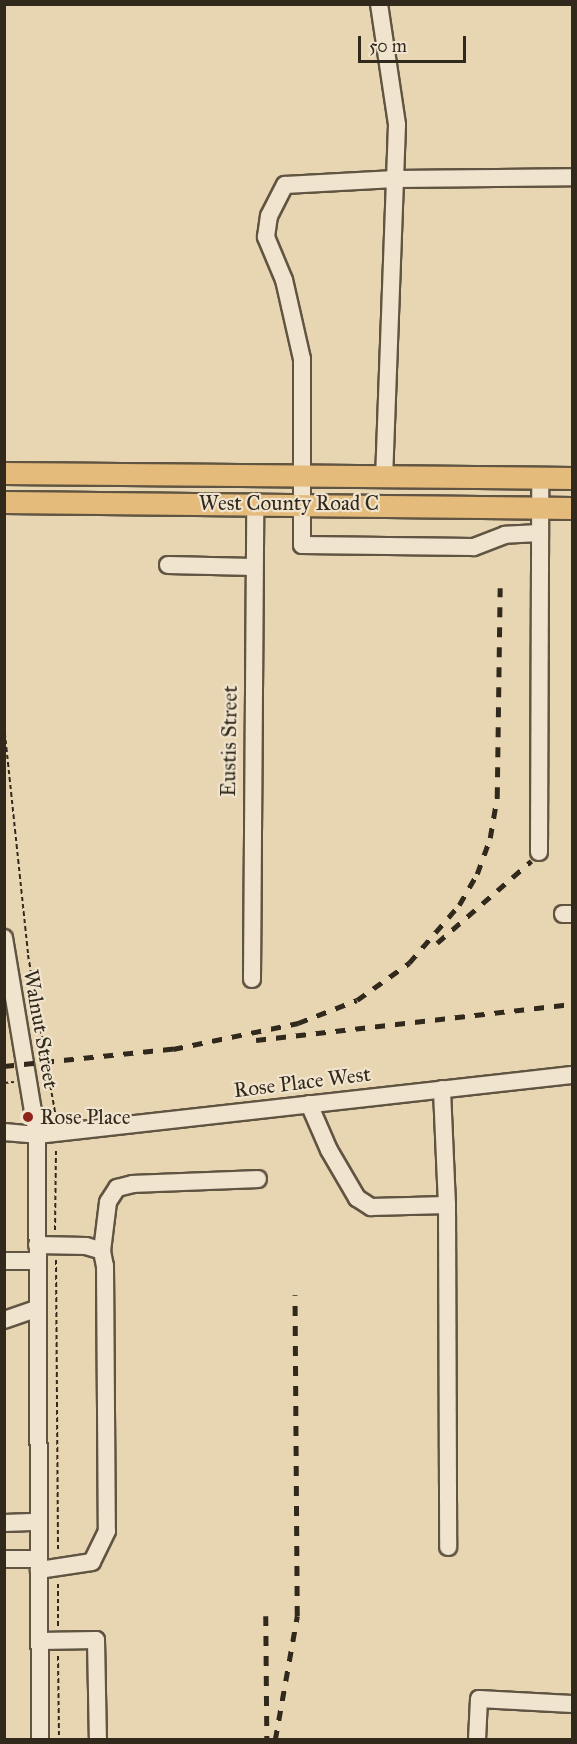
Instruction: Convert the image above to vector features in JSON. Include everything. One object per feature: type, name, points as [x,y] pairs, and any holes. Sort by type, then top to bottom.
[{"type":"main road","name":"West County Road C","points":[[4,473],[573,478]]},
{"type":"main road","name":"West County Road C","points":[[4,501],[255,502],[573,508]]},
{"type":"street","points":[[379,4],[397,125],[384,476]]},
{"type":"street","points":[[540,533],[505,535],[472,548],[302,545],[302,359],[284,280],[266,237],[269,216],[285,184],[395,179],[573,177]]},
{"type":"street","points":[[539,852],[540,478]]},
{"type":"street","name":"Eustis Street","points":[[252,979],[255,502]]},
{"type":"street","points":[[168,565],[254,567]]},
{"type":"street","name":"Walnut Street","points":[[4,938],[26,1081],[37,1135],[40,1740]]},
{"type":"street","name":"Rose Place West","points":[[4,1132],[37,1135],[573,1075]]},
{"type":"street","points":[[442,1089],[447,1205],[448,1546]]},
{"type":"street","points":[[309,1104],[329,1150],[357,1198],[371,1207],[447,1205]]},
{"type":"street","points":[[4,1559],[39,1564],[58,1570],[92,1562],[107,1531],[105,1266],[102,1251],[108,1202],[117,1188],[133,1184],[258,1179]]},
{"type":"street","points":[[4,1261],[37,1253],[55,1245],[86,1246],[102,1251]]},
{"type":"street","points":[[4,1320],[38,1308]]},
{"type":"street","points":[[4,1523],[39,1522]]},
{"type":"street","points":[[40,1641],[96,1640],[98,1740]]},
{"type":"street","points":[[477,1740],[479,1699],[573,1704]]},
{"type":"path","points":[[4,725],[28,955],[59,1132],[55,1156],[59,1740]]},
{"type":"path","points":[[26,1081],[49,1078]]},
{"type":"railway","points":[[173,1049],[298,1023],[357,1000],[409,963],[459,905],[477,874],[490,838],[497,797],[500,588]]},
{"type":"railway","points":[[437,943],[531,861]]},
{"type":"railway","points":[[256,1040],[572,1004]]},
{"type":"railway","points":[[4,1066],[179,1048]]},
{"type":"railway","points":[[275,1740],[297,1616],[295,1295]]},
{"type":"railway","points":[[266,1616],[267,1740]]},
{"type":"place","name":"Rose Place","points":[[28,1117]]}]
